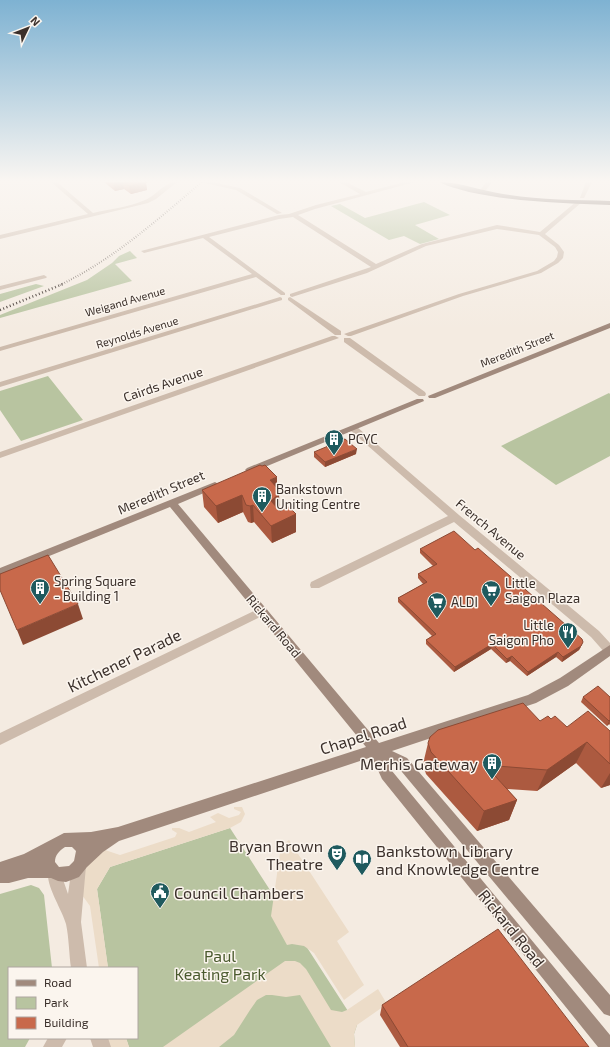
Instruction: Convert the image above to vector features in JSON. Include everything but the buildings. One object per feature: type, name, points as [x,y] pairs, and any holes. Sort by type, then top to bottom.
[{"type":"main road","name":"Meredith Street","points":[[421,397],[431,402],[434,399],[432,396],[610,325]]},
{"type":"main road","points":[[239,475],[354,428],[421,397]]},
{"type":"main road","name":"Meredith Street","points":[[0,572],[225,481]]},
{"type":"main road","name":"Rickard Road","points":[[172,503],[376,750],[387,775],[609,1047]]},
{"type":"main road","name":"Chapel Road","points":[[74,840],[95,839],[118,834],[533,699],[564,682],[610,650]]},
{"type":"main road","name":"Rickard Road","points":[[376,750],[402,762],[610,1008]]},
{"type":"main road","name":"Chapel Road","points":[[80,864],[98,847],[118,834]]},
{"type":"main road","points":[[0,869],[27,860],[64,840],[74,840],[80,844],[83,849],[83,856],[80,864],[67,874],[60,875],[53,872],[28,871],[9,876],[0,876]]},
{"type":"main road","points":[[53,847],[48,858],[48,865],[53,872]]},
{"type":"street","points":[[1,236],[23,231]]},
{"type":"street","points":[[144,251],[223,231]]},
{"type":"street","points":[[318,231],[376,267]]},
{"type":"street","points":[[204,236],[282,296],[291,297],[376,267],[424,245],[481,231]]},
{"type":"street","points":[[291,297],[340,340],[461,294],[524,277],[545,269],[560,258],[561,252],[557,246],[541,234],[526,231]]},
{"type":"street","points":[[541,234],[547,231]]},
{"type":"street","name":"Weigand Avenue","points":[[0,349],[256,275]]},
{"type":"street","points":[[0,288],[44,277]]},
{"type":"street","name":"Reynolds Avenue","points":[[0,385],[282,296]]},
{"type":"street","name":"Cairds Avenue","points":[[0,455],[336,336]]},
{"type":"street","points":[[348,337],[421,397]]},
{"type":"street","name":"French Avenue","points":[[354,428],[455,517],[596,634],[610,650]]},
{"type":"street","points":[[315,585],[455,517]]},
{"type":"street","name":"Kitchener Parade","points":[[0,739],[262,611]]},
{"type":"street","points":[[78,967],[73,922],[80,864]]},
{"type":"street","points":[[53,872],[73,922]]},
{"type":"green space","points":[[373,231],[425,231],[439,239],[420,244],[404,236],[389,240]]},
{"type":"green space","points":[[130,251],[137,258],[115,264],[132,281],[0,318],[0,315],[87,280],[112,263],[119,256]]},
{"type":"green space","points":[[36,284],[44,286],[0,302],[0,294]]},
{"type":"green space","points":[[48,376],[83,420],[21,441],[0,410],[0,391]]},
{"type":"green space","points":[[609,393],[610,456],[556,485],[501,446]]},
{"type":"green space","name":"Paul Keating Park","points":[[230,828],[357,1025],[354,1034],[355,1047],[129,1047],[126,1039],[138,1039],[138,967],[108,967],[97,889],[110,867]]},
{"type":"green space","points":[[31,885],[39,888],[44,895],[52,967],[8,967],[8,1039],[29,1039],[25,1047],[0,1047],[0,894]]},
{"type":"shaded area","points":[[234,807],[242,807],[245,814],[241,822],[230,828],[110,867],[97,889],[108,967],[99,967],[90,906],[82,895],[85,870],[89,863],[105,850],[120,855],[175,837],[177,833],[172,830],[172,828],[179,828],[189,832],[216,822],[210,817],[218,813],[229,818],[239,815],[241,812],[234,809]]},
{"type":"shaded area","points":[[289,840],[349,932],[337,941],[364,985],[344,1000],[314,953],[304,946],[292,944],[287,945],[271,916],[281,846]]},
{"type":"shaded area","points":[[285,961],[295,961],[300,963],[306,969],[331,1010],[342,1012],[347,1010],[378,989],[387,1004],[357,1025],[354,1034],[355,1047],[331,1047],[300,995],[286,997],[266,995],[257,1000],[234,1035],[219,1047],[163,1047]]},
{"type":"shaded area","points":[[106,1039],[126,1039],[129,1047],[110,1047]]},
{"type":"railway","points":[[60,285],[99,263],[143,231]]},
{"type":"railway","points":[[0,310],[63,284]]},
{"type":"place","name":"PCYC","points":[[334,456]]},
{"type":"place","name":"Bankstown Uniting Centre","points":[[262,513]]},
{"type":"place","name":"Spring Square - Building 1","points":[[40,605]]},
{"type":"place","name":"Little Saigon Plaza","points":[[491,607]]},
{"type":"place","name":"ALDI","points":[[437,619]]},
{"type":"place","name":"Little Saigon Pho","points":[[568,649]]},
{"type":"place","name":"Merhis Gateway","points":[[492,780]]},
{"type":"place","name":"Bryan Brown Theatre","points":[[337,871]]},
{"type":"place","name":"Bankstown Library and Knowledge Centre","points":[[362,876]]},
{"type":"place","name":"Council Chambers","points":[[160,909]]}]
